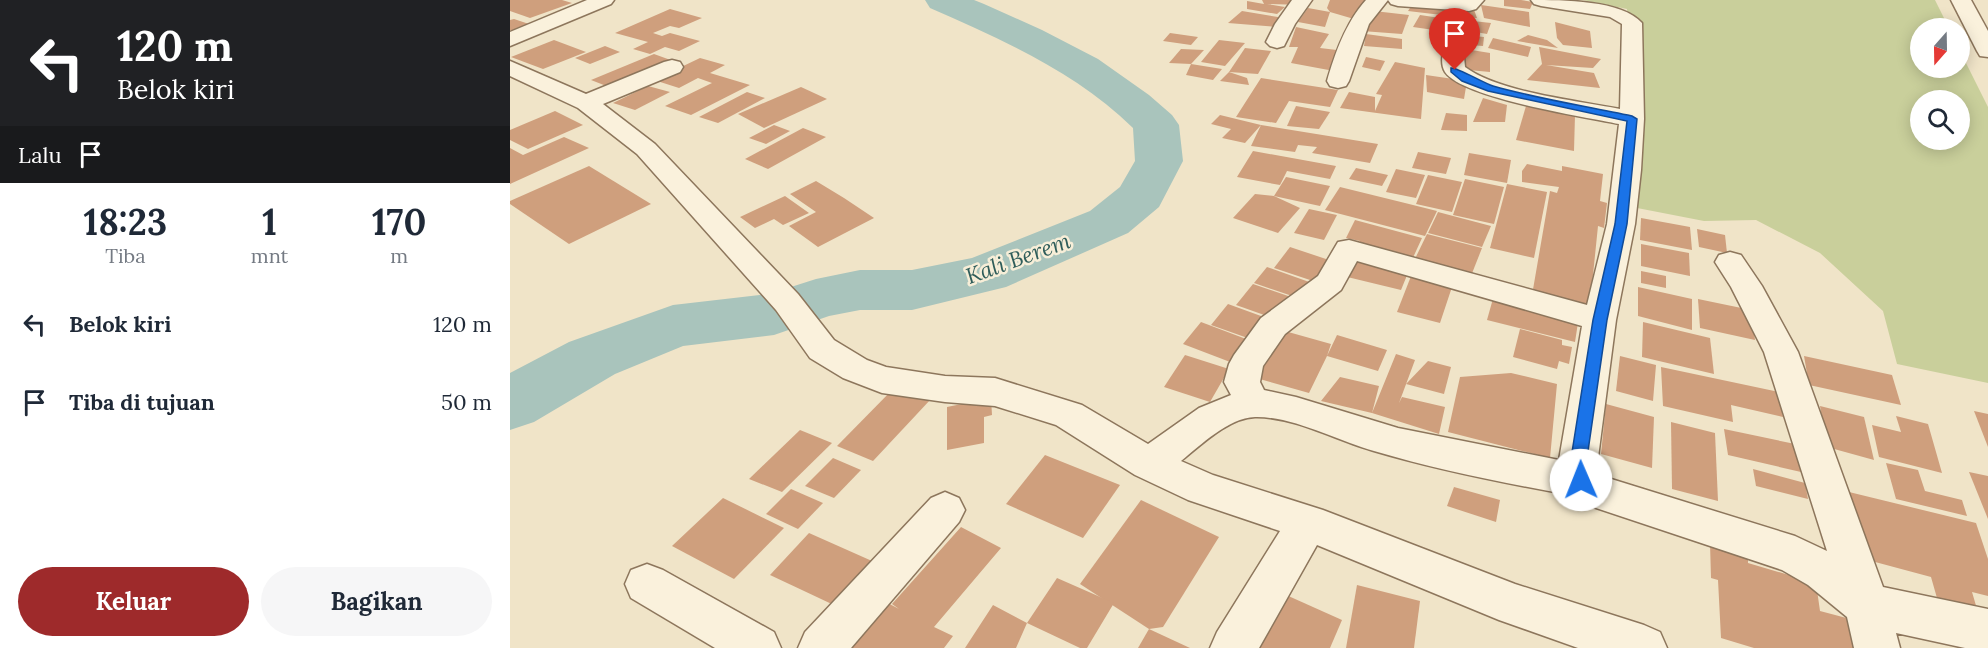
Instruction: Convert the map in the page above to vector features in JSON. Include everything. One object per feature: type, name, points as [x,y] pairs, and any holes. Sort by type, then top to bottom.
[{"type":"street","points":[[510,40],[604,0]]},
{"type":"street","points":[[1277,42],[1285,24],[1302,0]]},
{"type":"street","points":[[1338,81],[1342,64],[1368,6],[1378,0]]},
{"type":"street","points":[[1398,0],[1469,5],[1474,0]]},
{"type":"street","points":[[1541,0],[1613,11],[1629,18],[1632,23],[1632,119],[1621,224],[1600,320],[1578,465],[1581,480]]},
{"type":"street","points":[[1961,0],[1988,51]]},
{"type":"street","points":[[1459,33],[1453,61],[1455,70],[1465,79],[1491,88],[1632,119]]},
{"type":"street","points":[[586,103],[672,67]]},
{"type":"street","points":[[510,68],[586,103],[646,149],[791,308],[822,349],[855,369],[882,380],[945,389],[995,392],[1069,415],[1149,464],[1202,488],[1308,523],[1515,605],[1644,648]]},
{"type":"street","points":[[1253,403],[1242,382],[1246,364],[1273,326],[1330,283],[1348,249],[1600,320]]},
{"type":"street","points":[[1730,262],[1746,286],[1781,352],[1867,605],[1877,648]]},
{"type":"street","points":[[1149,464],[1223,411],[1253,403],[1274,406],[1370,436],[1459,459],[1581,480],[1595,491],[1795,555],[1823,571],[1867,605],[1988,631]]},
{"type":"street","points":[[821,648],[945,510]]},
{"type":"street","points":[[1233,648],[1308,523]]},
{"type":"street","points":[[647,584],[758,648]]},
{"type":"green space","points":[[1583,0],[1935,0],[1944,18],[1910,18],[1910,78],[1970,78],[1970,71],[1988,107],[1988,383],[1897,364],[1883,311],[1820,253],[1756,220],[1704,221],[1632,207],[1632,99],[1627,9]]},
{"type":"building","points":[[510,0],[562,0],[572,3],[530,18],[510,11]]},
{"type":"building","points":[[1262,0],[1303,0],[1302,5],[1267,4],[1285,7],[1277,14],[1247,9],[1247,1],[1264,4]]},
{"type":"building","points":[[1330,0],[1365,0],[1354,19],[1330,12],[1327,8]]},
{"type":"building","points":[[1504,0],[1533,2],[1530,9],[1504,6]]},
{"type":"building","points":[[1414,2],[1449,6],[1450,16],[1408,11]]},
{"type":"building","points":[[1481,5],[1529,12],[1530,27],[1484,18]]},
{"type":"building","points":[[1455,7],[1473,7],[1477,18],[1456,17]]},
{"type":"building","points":[[1308,8],[1330,12],[1325,27],[1298,22]]},
{"type":"building","points":[[670,9],[702,18],[679,28],[670,26],[653,33],[662,36],[670,33],[700,41],[679,51],[665,47],[650,54],[633,49],[648,42],[615,33]]},
{"type":"building","points":[[1242,11],[1284,18],[1277,27],[1228,23]]},
{"type":"building","points":[[1374,11],[1409,15],[1402,34],[1362,31]]},
{"type":"building","points":[[1420,15],[1447,19],[1441,31],[1413,27]]},
{"type":"building","points":[[514,19],[535,26],[517,33],[510,30],[510,20]]},
{"type":"building","points":[[1464,20],[1491,23],[1487,34],[1459,29]]},
{"type":"building","points":[[1555,22],[1590,31],[1592,48],[1563,45],[1557,38]]},
{"type":"building","points":[[1296,27],[1329,34],[1320,48],[1337,50],[1334,71],[1291,63],[1298,47],[1289,47]]},
{"type":"building","points":[[1170,33],[1198,37],[1191,45],[1163,41]]},
{"type":"building","points":[[1366,34],[1402,39],[1402,49],[1364,46]]},
{"type":"building","points":[[1463,35],[1484,37],[1483,46],[1455,44]]},
{"type":"building","points":[[1528,35],[1547,40],[1558,48],[1517,41]]},
{"type":"building","points":[[1493,38],[1531,47],[1528,57],[1488,48]]},
{"type":"building","points":[[554,40],[586,52],[543,69],[511,57]]},
{"type":"building","points":[[1219,40],[1245,43],[1225,66],[1201,62]]},
{"type":"building","points":[[605,46],[620,52],[590,64],[575,58]]},
{"type":"building","points":[[1539,47],[1601,59],[1593,68],[1546,65],[1594,73],[1600,88],[1527,80],[1542,64]]},
{"type":"building","points":[[1245,48],[1271,51],[1258,74],[1229,72]]},
{"type":"building","points":[[1459,48],[1490,53],[1490,72],[1458,69]]},
{"type":"building","points":[[1181,49],[1204,50],[1191,64],[1169,63]]},
{"type":"building","points":[[654,54],[676,62],[614,89],[591,80]]},
{"type":"building","points":[[1366,57],[1385,61],[1380,71],[1362,67]]},
{"type":"building","points":[[700,58],[725,65],[710,73],[750,85],[691,115],[665,106],[712,83],[698,78],[679,88],[654,80]]},
{"type":"building","points":[[1395,62],[1425,68],[1421,119],[1340,108],[1349,92],[1375,97],[1375,111],[1382,95],[1376,94]]},
{"type":"building","points":[[1191,64],[1222,69],[1213,80],[1186,75]]},
{"type":"building","points":[[1229,72],[1247,78],[1249,85],[1220,81]]},
{"type":"building","points":[[1426,75],[1467,81],[1464,99],[1427,92]]},
{"type":"building","points":[[1261,78],[1338,90],[1330,107],[1289,101],[1276,123],[1236,117]]},
{"type":"building","points":[[648,86],[670,92],[635,110],[613,103]]},
{"type":"building","points":[[801,87],[827,99],[764,128],[738,114]]},
{"type":"building","points":[[747,92],[765,98],[718,123],[699,117]]},
{"type":"building","points":[[1483,98],[1507,105],[1505,122],[1473,122]]},
{"type":"building","points":[[1296,106],[1330,112],[1319,129],[1287,126]]},
{"type":"building","points":[[1526,106],[1575,115],[1574,151],[1516,140]]},
{"type":"building","points":[[555,111],[583,125],[528,149],[510,140],[510,130]]},
{"type":"building","points":[[1446,113],[1467,115],[1467,131],[1441,130]]},
{"type":"building","points":[[1220,115],[1261,125],[1245,143],[1222,138],[1231,129],[1211,124]]},
{"type":"building","points":[[774,125],[790,131],[766,144],[749,138]]},
{"type":"building","points":[[1261,125],[1378,144],[1370,163],[1312,153],[1317,147],[1298,145],[1295,152],[1251,146]]},
{"type":"building","points":[[803,128],[826,137],[768,169],[745,159]]},
{"type":"building","points":[[564,137],[589,148],[510,184],[510,148],[523,155]]},
{"type":"building","points":[[1253,151],[1336,166],[1330,179],[1287,171],[1280,185],[1237,177]]},
{"type":"building","points":[[1418,152],[1451,158],[1446,174],[1412,168]]},
{"type":"building","points":[[1469,153],[1511,160],[1507,183],[1464,175]]},
{"type":"building","points":[[1527,164],[1562,171],[1562,166],[1603,174],[1600,201],[1607,203],[1604,228],[1598,226],[1589,314],[1531,301],[1550,191],[1557,193],[1559,187],[1522,182],[1522,171]]},
{"type":"building","points":[[589,166],[651,204],[569,244],[510,204],[510,201]]},
{"type":"building","points":[[1356,168],[1388,175],[1382,186],[1349,179]]},
{"type":"building","points":[[1396,169],[1425,175],[1416,198],[1386,192]]},
{"type":"building","points":[[1428,175],[1462,182],[1452,212],[1416,204]]},
{"type":"building","points":[[1286,177],[1330,186],[1320,206],[1274,196]]},
{"type":"building","points":[[1465,179],[1504,187],[1494,224],[1453,215]]},
{"type":"building","points":[[816,181],[874,218],[818,247],[789,226],[816,212],[790,194]]},
{"type":"building","points":[[1507,184],[1547,192],[1534,258],[1490,248]]},
{"type":"building","points":[[1340,187],[1437,211],[1425,236],[1325,210]]},
{"type":"building","points":[[1255,194],[1274,196],[1300,208],[1278,233],[1233,218]]},
{"type":"building","points":[[785,196],[809,213],[783,225],[774,219],[755,228],[740,217]]},
{"type":"building","points":[[1309,209],[1337,215],[1324,240],[1294,233]]},
{"type":"building","points":[[1438,212],[1491,226],[1482,247],[1428,233]]},
{"type":"building","points":[[1641,218],[1690,227],[1692,250],[1640,240]]},
{"type":"building","points":[[1355,220],[1422,238],[1411,262],[1357,247],[1360,241],[1346,238]]},
{"type":"building","points":[[1697,229],[1725,235],[1727,253],[1699,247]]},
{"type":"building","points":[[1427,234],[1482,248],[1469,281],[1412,265]]},
{"type":"building","points":[[1641,244],[1689,253],[1690,276],[1641,266]]},
{"type":"building","points":[[1290,247],[1332,261],[1316,282],[1274,268]]},
{"type":"building","points":[[1350,253],[1410,268],[1401,290],[1339,275]]},
{"type":"building","points":[[1267,267],[1312,283],[1301,299],[1254,283]]},
{"type":"building","points":[[1413,271],[1454,281],[1440,323],[1397,312]]},
{"type":"building","points":[[1641,271],[1666,276],[1666,288],[1641,283]]},
{"type":"building","points":[[1253,284],[1294,298],[1278,320],[1236,305]]},
{"type":"building","points":[[1638,287],[1692,299],[1692,330],[1638,316]]},
{"type":"building","points":[[1494,295],[1579,316],[1575,342],[1487,320]]},
{"type":"building","points":[[1698,299],[1751,310],[1755,340],[1700,328]]},
{"type":"building","points":[[1228,304],[1272,320],[1256,341],[1211,325]]},
{"type":"building","points":[[1201,322],[1254,342],[1238,365],[1183,344]]},
{"type":"building","points":[[1643,322],[1710,338],[1714,374],[1642,357]]},
{"type":"building","points":[[1274,328],[1331,344],[1309,393],[1249,376]]},
{"type":"building","points":[[1520,329],[1562,340],[1562,345],[1572,347],[1569,364],[1559,361],[1557,369],[1513,357]]},
{"type":"building","points":[[1337,335],[1387,350],[1378,371],[1327,356]]},
{"type":"building","points":[[1396,354],[1415,360],[1399,403],[1402,397],[1445,407],[1439,434],[1372,413]]},
{"type":"building","points":[[1185,355],[1229,369],[1210,402],[1164,387]]},
{"type":"building","points":[[1620,356],[1656,365],[1653,401],[1616,391]]},
{"type":"building","points":[[1804,356],[1892,375],[1901,405],[1809,385]]},
{"type":"building","points":[[1428,361],[1451,367],[1444,394],[1406,384]]},
{"type":"building","points":[[1661,367],[1779,392],[1783,417],[1731,405],[1733,422],[1663,406]]},
{"type":"building","points":[[1511,373],[1557,384],[1550,458],[1448,432],[1460,377]]},
{"type":"building","points":[[1340,377],[1379,386],[1372,413],[1321,401]]},
{"type":"building","points":[[896,386],[931,399],[873,461],[837,446]]},
{"type":"building","points":[[991,398],[992,415],[984,417],[984,443],[947,450],[947,407]]},
{"type":"building","points":[[1606,404],[1654,417],[1652,468],[1601,454]]},
{"type":"building","points":[[1820,406],[1864,417],[1874,460],[1827,447]]},
{"type":"building","points":[[1974,411],[1988,414],[1988,447]]},
{"type":"building","points":[[1896,416],[1928,424],[1942,473],[1879,457],[1872,425],[1901,432]]},
{"type":"building","points":[[1671,422],[1715,433],[1718,501],[1672,489]]},
{"type":"building","points":[[1724,429],[1795,444],[1801,472],[1728,455]]},
{"type":"building","points":[[800,430],[832,443],[782,492],[749,479]]},
{"type":"building","points":[[1045,455],[1120,485],[1083,538],[1006,504]]},
{"type":"building","points":[[833,458],[861,470],[834,498],[805,486]]},
{"type":"building","points":[[1886,463],[1918,470],[1925,491],[1962,500],[1967,516],[1896,499]]},
{"type":"building","points":[[1753,469],[1805,483],[1808,499],[1756,486]]},
{"type":"building","points":[[1969,472],[1988,476],[1988,519]]},
{"type":"building","points":[[1454,487],[1500,500],[1496,522],[1447,506]]},
{"type":"building","points":[[791,489],[823,503],[798,529],[766,514]]},
{"type":"building","points":[[1849,492],[1976,523],[1988,559],[1988,596],[1972,592],[1977,609],[1937,598],[1931,577],[1864,559]]},
{"type":"building","points":[[723,498],[784,528],[734,579],[672,546]]},
{"type":"building","points":[[1141,500],[1219,537],[1163,627],[1149,629],[1080,584]]},
{"type":"building","points":[[961,527],[1001,548],[934,627],[953,636],[944,648],[843,648],[882,600],[899,609],[892,604]]},
{"type":"building","points":[[809,533],[890,569],[853,614],[770,575]]},
{"type":"building","points":[[1710,543],[1748,555],[1748,563],[1816,583],[1820,611],[1854,620],[1859,648],[1754,648],[1721,638],[1718,580],[1711,578]]},
{"type":"building","points":[[1057,578],[1114,603],[1087,648],[1080,648],[1027,623]]},
{"type":"building","points":[[1357,585],[1420,601],[1414,648],[1346,648]]},
{"type":"building","points":[[1275,590],[1342,620],[1330,648],[1247,648]]},
{"type":"building","points":[[993,605],[1027,623],[1016,648],[965,648]]},
{"type":"building","points":[[1149,629],[1190,648],[1138,648]]},
{"type":"waterway","name":"Kali Berem","points":[[510,404],[592,358],[673,326],[774,314],[816,299],[860,290],[912,290],[986,274],[1109,222],[1141,196],[1159,161],[1156,125],[1109,85],[1056,52],[943,0]]},
{"type":"route","points":[[1455,70],[1465,79],[1491,88],[1632,119],[1621,224],[1600,320],[1578,465],[1581,480]]}]
